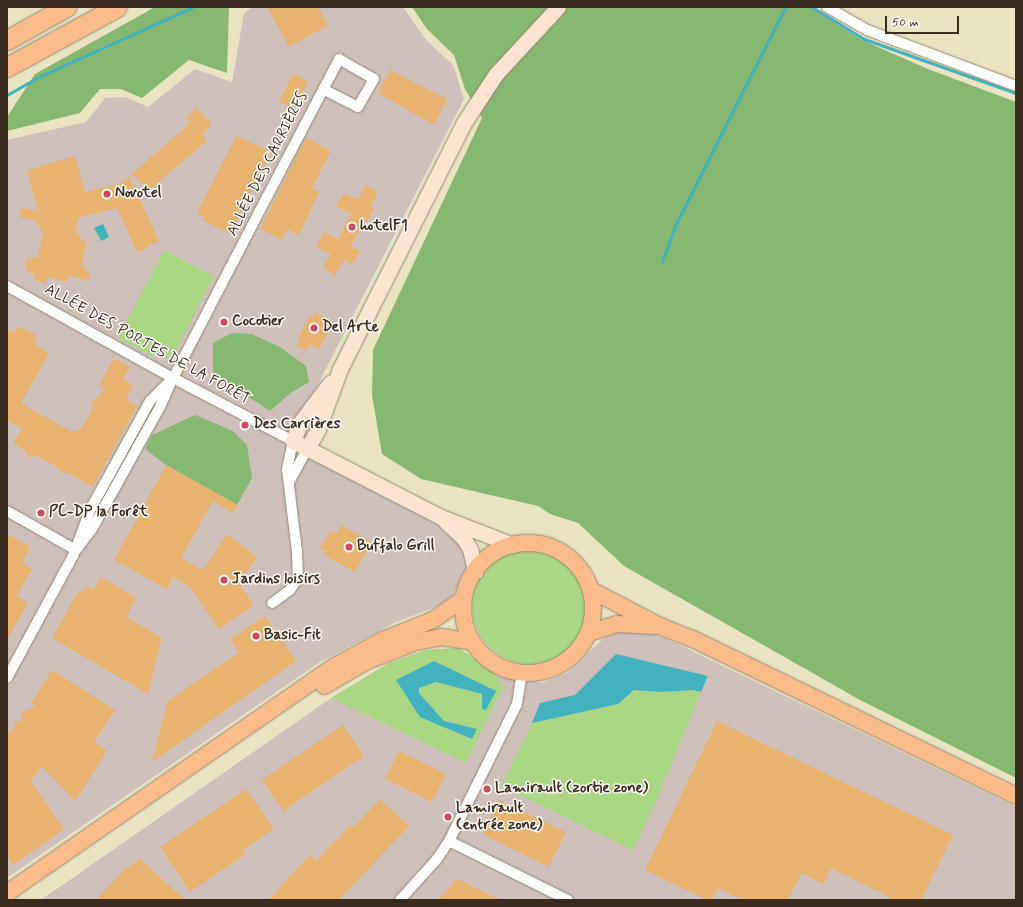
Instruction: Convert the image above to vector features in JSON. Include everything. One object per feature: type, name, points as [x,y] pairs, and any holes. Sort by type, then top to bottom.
[{"type":"highway","points":[[7,40],[66,7]]},
{"type":"highway","points":[[7,68],[117,7]]},
{"type":"main road","points":[[307,449],[318,429],[340,369],[440,168],[480,94],[512,56],[558,7]]},
{"type":"main road","points":[[340,369],[301,421],[293,441],[441,517],[513,545]]},
{"type":"main road","points":[[318,429],[331,461]]},
{"type":"main road","points":[[441,517],[464,539],[470,549],[475,571]]},
{"type":"main road","points":[[533,543],[552,548],[569,557],[583,572],[591,590],[594,612],[589,633],[578,650],[562,664],[543,672],[522,673],[499,667],[488,660],[472,642],[464,622],[464,599],[475,571],[498,550],[513,545],[533,543]]},
{"type":"main road","points":[[591,590],[660,626],[693,638],[1016,796]]},
{"type":"main road","points":[[7,892],[333,667],[377,643],[433,620],[464,599]]},
{"type":"main road","points":[[589,633],[617,624],[660,626]]},
{"type":"main road","points":[[13,900],[340,676],[389,651],[416,642],[442,637],[472,642]]},
{"type":"street","points":[[827,7],[866,30],[1016,86]]},
{"type":"street","name":"ALLÉE DES CARRIÈRES","points":[[7,678],[76,550],[100,516],[160,406],[173,378],[238,252],[323,89],[339,59],[374,79],[358,107],[323,89]]},
{"type":"street","name":"ALLÉE DES PORTES DE LA FORÊT","points":[[7,286],[173,378],[293,441]]},
{"type":"street","points":[[272,603],[290,590],[298,578],[297,552],[287,469],[293,441]]},
{"type":"street","points":[[289,482],[307,449]]},
{"type":"street","points":[[7,511],[76,550]]},
{"type":"street","points":[[400,900],[437,859],[449,841],[517,704],[522,673]]},
{"type":"street","points":[[449,841],[568,900]]},
{"type":"shaded area","points":[[253,7],[403,7],[426,40],[453,65],[464,99],[287,445],[434,519],[461,538],[469,567],[453,595],[438,606],[394,623],[320,662],[7,878],[7,140],[86,122],[105,98],[126,97],[148,107],[195,69],[232,82],[244,13]]},
{"type":"shaded area","points":[[623,629],[640,630],[663,637],[1016,807],[1016,900],[41,900],[331,698],[389,663],[426,650],[458,648],[497,673],[542,683],[567,673],[603,639]]},
{"type":"green space","points":[[155,7],[229,7],[227,73],[189,60],[142,98],[121,89],[100,89],[80,113],[7,131],[7,117],[35,74]]},
{"type":"green space","points":[[412,7],[816,7],[815,10],[862,40],[928,69],[1016,102],[1016,778],[860,700],[624,566],[578,523],[550,514],[538,506],[421,479],[382,454],[372,395],[373,350],[482,118],[465,89],[454,55],[427,29]]},
{"type":"green space","points":[[164,250],[214,276],[174,354],[166,358],[155,357],[118,338]]},
{"type":"green space","points":[[232,333],[252,334],[280,347],[306,366],[309,382],[292,392],[270,411],[213,374],[213,343]]},
{"type":"green space","points":[[195,415],[233,431],[247,445],[252,478],[237,505],[166,465],[145,449],[152,435]]},
{"type":"green space","points":[[530,548],[552,552],[571,565],[584,584],[588,606],[584,628],[571,647],[552,660],[530,664],[508,660],[489,647],[476,628],[472,606],[476,584],[489,565],[508,552]]},
{"type":"green space","points":[[458,648],[497,673],[503,688],[466,763],[331,698],[389,663],[426,650]],"holes":[[[434,661],[495,691],[482,694],[436,682],[419,688],[419,693],[444,721],[458,722],[441,724],[420,717],[397,680]]]},
{"type":"green space","points":[[634,690],[662,692],[692,690],[701,692],[654,806],[633,850],[501,786],[532,723],[618,704]]},
{"type":"water","points":[[103,224],[109,237],[101,241],[94,228]]},
{"type":"water","points":[[616,654],[708,676],[701,692],[692,690],[662,692],[634,690],[618,704],[532,723],[540,703],[575,695]]},
{"type":"water","points":[[434,661],[496,691],[486,710],[482,709],[482,694],[436,682],[419,688],[419,693],[444,721],[477,729],[472,739],[420,717],[396,680]]},
{"type":"building","points":[[267,7],[318,7],[328,25],[289,47]]},
{"type":"building","points":[[390,70],[447,99],[434,125],[378,93]]},
{"type":"building","points":[[293,74],[308,81],[294,109],[279,101]]},
{"type":"building","points":[[197,108],[212,124],[202,135],[207,141],[149,190],[132,174],[190,123],[186,118]]},
{"type":"building","points":[[236,136],[272,152],[230,234],[202,220],[204,216],[197,213]]},
{"type":"building","points":[[306,138],[331,151],[312,188],[319,192],[299,235],[287,229],[282,240],[260,229]]},
{"type":"building","name":"Novotel","points":[[75,156],[85,192],[122,183],[129,176],[159,241],[137,252],[117,208],[78,218],[76,231],[82,240],[87,242],[82,263],[89,274],[89,280],[68,276],[67,282],[47,277],[46,283],[34,280],[35,274],[28,272],[25,267],[27,259],[38,257],[43,233],[36,221],[19,217],[21,208],[38,211],[27,170]]},
{"type":"building","name":"hotelF1","points":[[365,185],[378,192],[371,207],[374,209],[367,222],[364,220],[351,246],[360,252],[352,264],[344,260],[335,275],[323,268],[331,254],[316,247],[324,232],[338,239],[351,214],[336,206],[344,193],[358,200]]},
{"type":"building","points":[[315,312],[334,322],[319,349],[310,344],[306,351],[297,346],[300,339],[298,338],[309,317],[311,318]]},
{"type":"building","points":[[18,326],[33,333],[38,338],[34,344],[49,353],[21,403],[72,432],[80,430],[93,408],[91,403],[94,399],[98,398],[104,388],[99,385],[114,358],[130,367],[123,379],[133,386],[126,399],[137,406],[93,487],[66,472],[63,474],[57,467],[35,455],[31,457],[26,454],[25,450],[13,443],[22,429],[7,420],[7,329],[14,333]]},
{"type":"building","points":[[166,465],[238,505],[233,513],[213,501],[181,558],[203,570],[227,534],[257,557],[239,583],[254,605],[219,629],[190,587],[173,577],[167,589],[114,560]]},
{"type":"building","name":"PC-DP la Forêt","points":[[38,507],[49,512],[45,519],[34,514]]},
{"type":"building","name":"Buffalo Grill","points":[[341,525],[372,542],[355,572],[324,555],[326,551],[320,548],[330,531],[336,534]]},
{"type":"building","points":[[7,534],[30,547],[22,563],[32,569],[17,596],[28,603],[7,640]]},
{"type":"building","points":[[101,577],[136,598],[126,617],[162,638],[148,694],[52,638],[79,590],[82,592],[86,586],[93,590]]},
{"type":"building","points":[[265,616],[296,661],[152,762],[167,702],[239,652],[230,639]]},
{"type":"building","points":[[52,670],[115,710],[94,742],[107,751],[75,801],[41,766],[31,781],[64,829],[13,865],[7,856],[7,736],[15,727],[14,723],[23,720],[20,713],[36,706],[31,703]]},
{"type":"building","points":[[717,721],[953,835],[921,900],[889,900],[890,897],[831,868],[824,884],[801,873],[788,900],[743,900],[718,888],[712,900],[707,900],[645,870]]},
{"type":"building","points":[[343,725],[364,756],[283,811],[262,780]]},
{"type":"building","points":[[399,751],[446,774],[432,802],[385,779]]},
{"type":"building","points":[[246,789],[274,829],[243,850],[246,854],[190,892],[160,847]]},
{"type":"building","points":[[380,799],[409,826],[339,900],[268,900],[310,855],[316,861],[351,824],[354,827]]},
{"type":"building","points":[[499,800],[566,832],[549,867],[482,834]]},
{"type":"building","points":[[140,859],[185,900],[96,900],[123,871]]},
{"type":"building","points":[[457,879],[501,900],[438,900]]},
{"type":"waterway","points":[[7,95],[36,78],[193,7]]},
{"type":"waterway","points":[[662,262],[675,226],[785,7]]},
{"type":"waterway","points":[[812,7],[864,39],[1016,93]]},
{"type":"place","name":"Novotel","points":[[107,194]]},
{"type":"place","name":"hotelF1","points":[[352,227]]},
{"type":"place","name":"Cocotier","points":[[224,322]]},
{"type":"place","name":"Del Arte","points":[[314,328]]},
{"type":"place","name":"Des Carrières","points":[[245,425]]},
{"type":"place","name":"PC-DP la Forêt","points":[[41,513]]},
{"type":"place","name":"Buffalo Grill","points":[[349,547]]},
{"type":"place","name":"Jardins loisirs","points":[[224,580]]},
{"type":"place","name":"Basic-Fit","points":[[256,636]]},
{"type":"place","name":"Lamirault (zortie zone)","points":[[487,789]]},
{"type":"place","name":"Lamirault (entrée zone)","points":[[448,817]]}]
